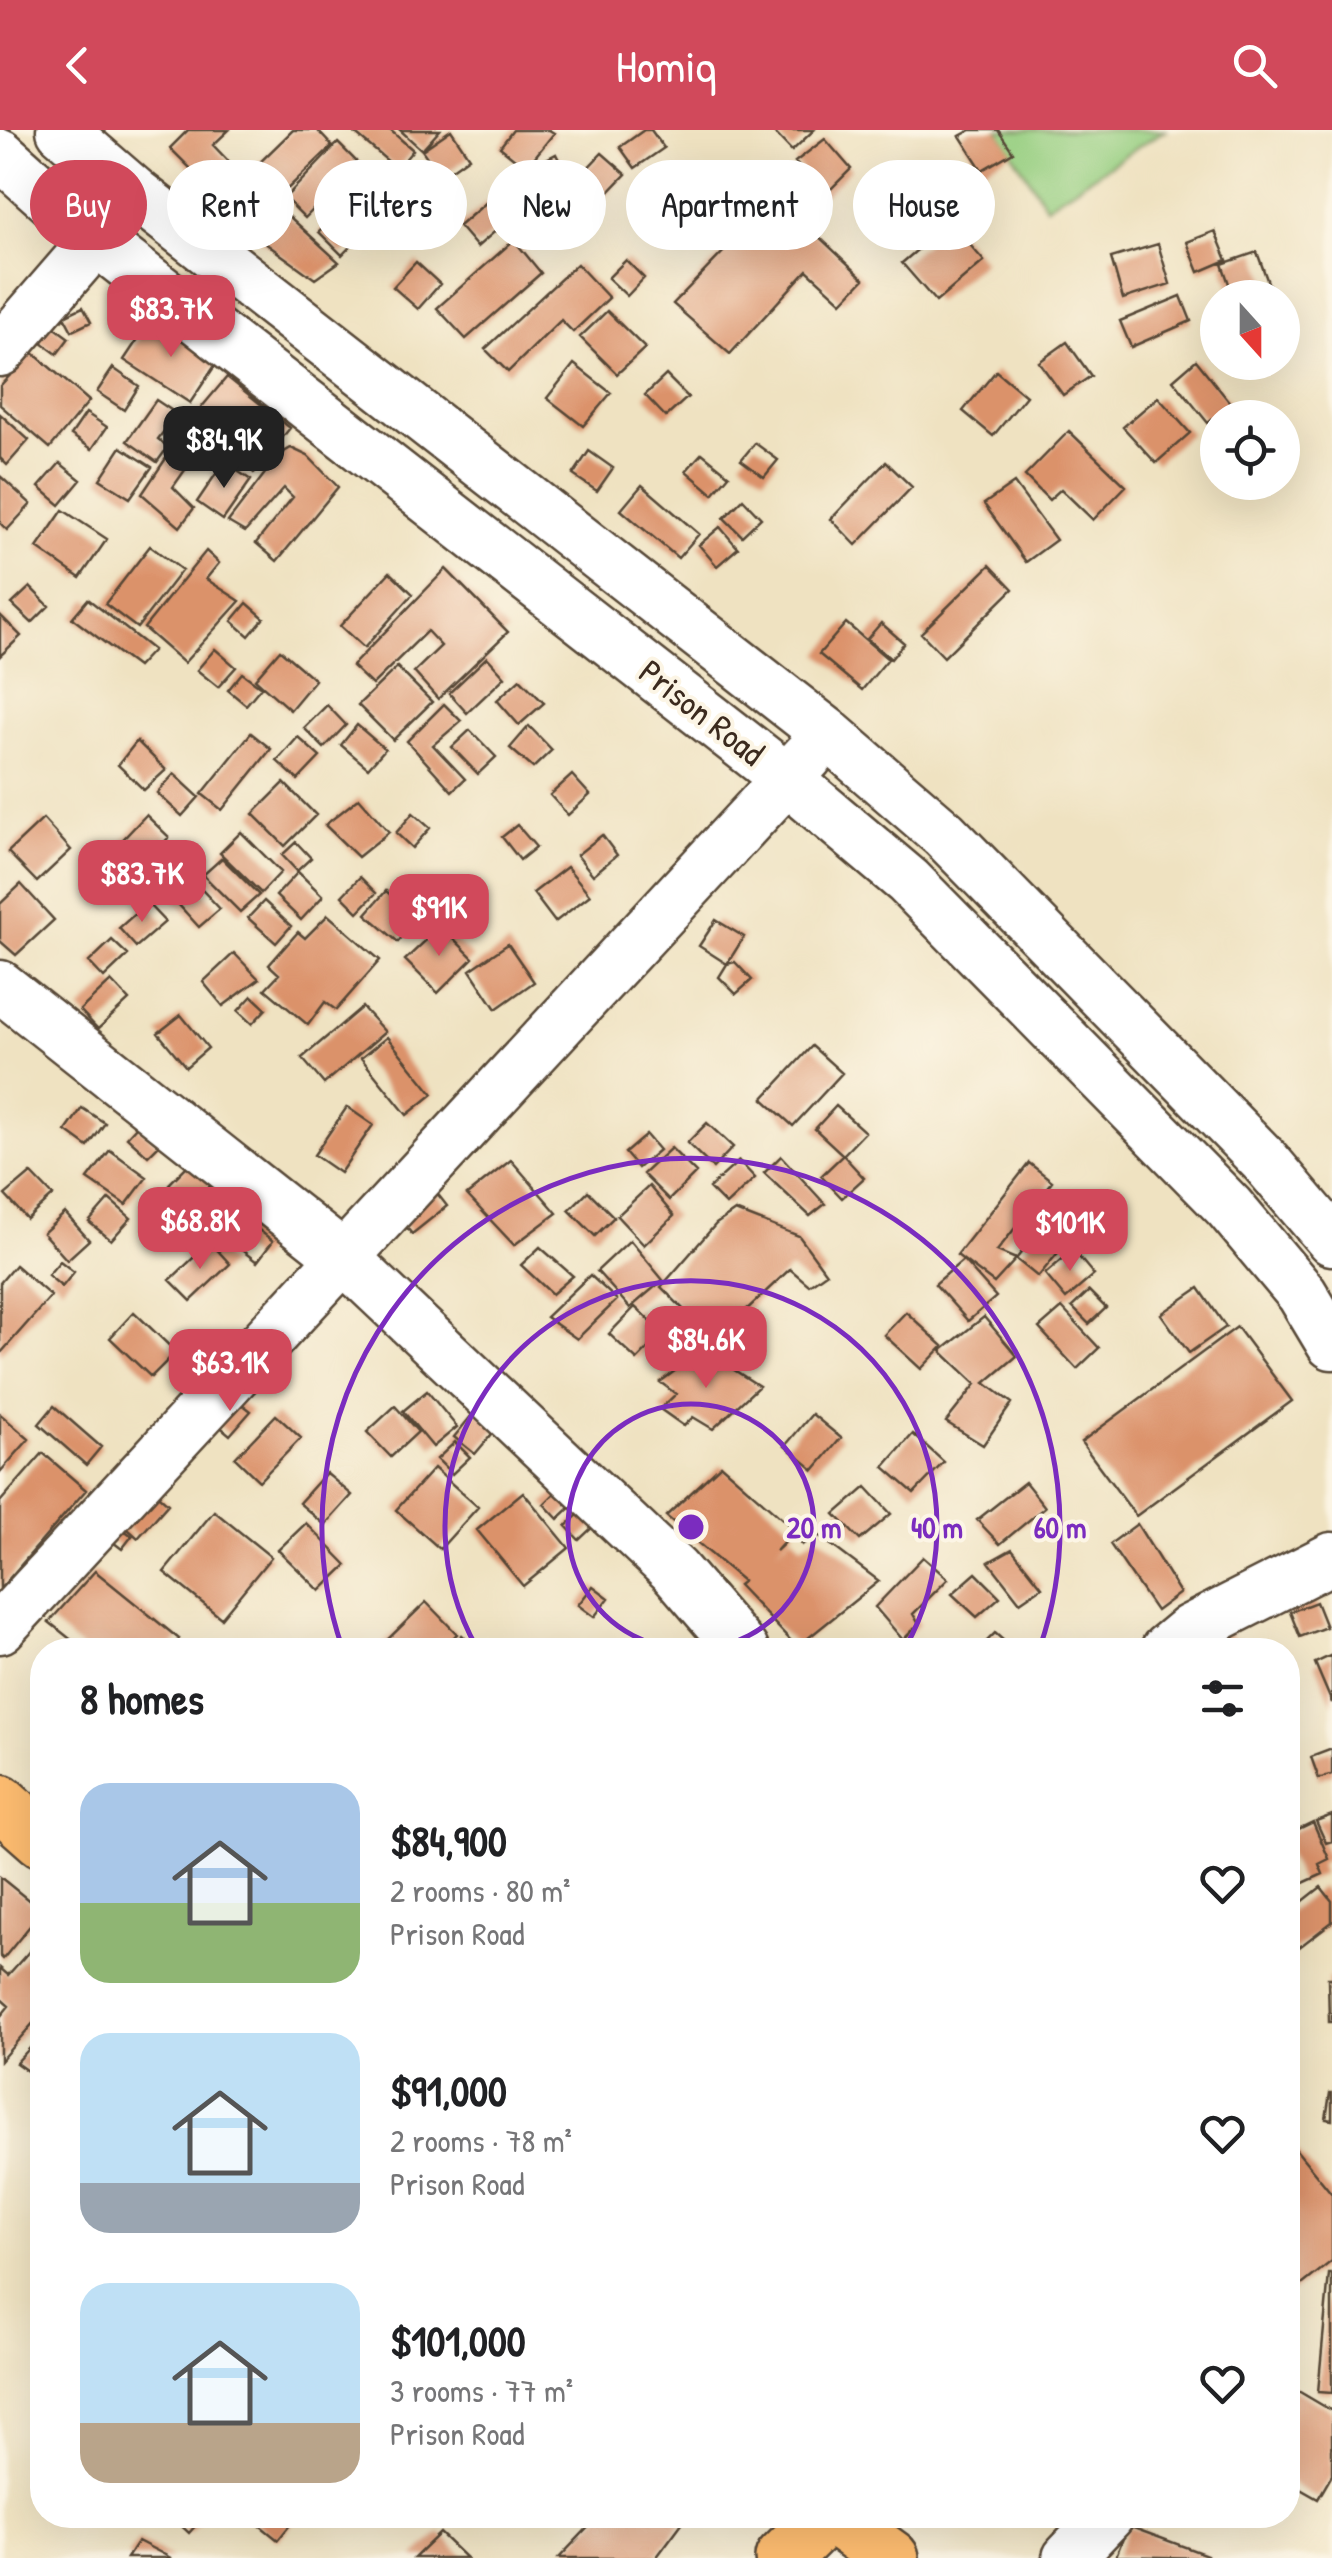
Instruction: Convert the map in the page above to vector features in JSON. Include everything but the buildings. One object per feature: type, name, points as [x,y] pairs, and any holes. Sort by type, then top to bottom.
[{"type":"main road","points":[[0,1802],[30,1828]]},
{"type":"main road","points":[[782,2558],[815,2528]]},
{"type":"main road","points":[[848,2528],[891,2558]]},
{"type":"street","name":"Prison Road","points":[[62,130],[97,160]]},
{"type":"street","name":"Prison Road","points":[[0,154],[30,181]]},
{"type":"street","name":"Prison Road","points":[[147,203],[828,734],[944,834],[1265,1161],[1332,1240]]},
{"type":"street","points":[[0,351],[87,250]]},
{"type":"street","name":"Prison Road","points":[[109,250],[788,779],[908,881],[1229,1208],[1302,1294],[1332,1344]]},
{"type":"street","points":[[0,1628],[828,734]]},
{"type":"street","points":[[0,987],[344,1257],[676,1571],[733,1638]]},
{"type":"street","points":[[1180,1638],[1332,1558]]},
{"type":"street","points":[[1068,2558],[1097,2528]]},
{"type":"green space","points":[[998,130],[1165,130],[1046,206]]}]
